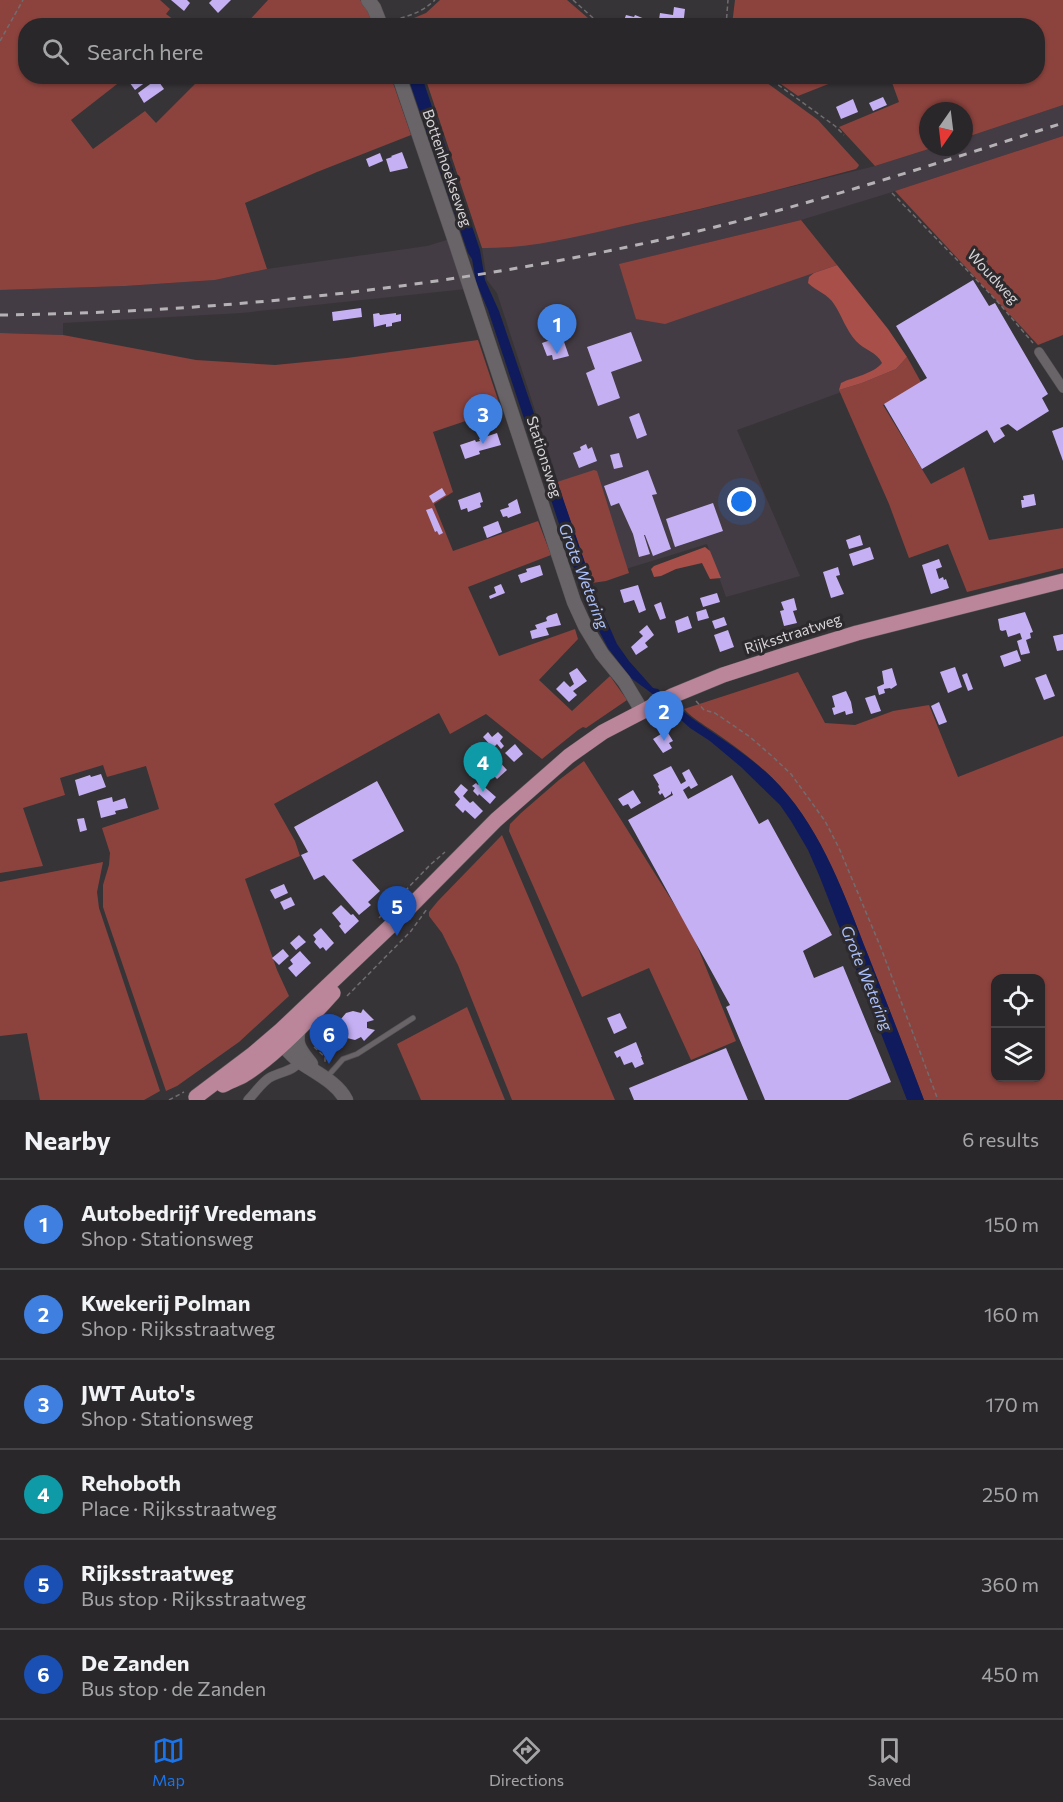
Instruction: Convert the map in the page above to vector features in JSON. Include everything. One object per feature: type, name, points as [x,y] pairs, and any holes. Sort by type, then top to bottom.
[{"type":"main road","name":"Rijksstraatweg","points":[[194,1099],[242,1076],[496,820],[569,756],[603,732],[672,696],[723,675],[857,633],[1062,582]]},
{"type":"main road","name":"Rijksstraatweg","points":[[281,1037],[300,1026],[379,943],[400,917]]},
{"type":"street","points":[[368,0],[381,18]]},
{"type":"street","name":"Bottenhoekseweg","points":[[402,84],[465,270]]},
{"type":"street","name":"Stationsweg","points":[[465,270],[574,602],[602,654],[649,707]]},
{"type":"street","points":[[1039,352],[1063,388]]},
{"type":"street","points":[[300,1026],[297,1039],[302,1057]]},
{"type":"street","points":[[281,1037],[341,1092],[346,1100]]},
{"type":"street","points":[[248,1100],[270,1076],[286,1073],[294,1068],[302,1057]]},
{"type":"lane","points":[[322,1076],[343,1059],[357,1054],[413,1018]]},
{"type":"path","points":[[0,41],[23,0]]},
{"type":"path","points":[[404,18],[424,10],[435,0]]},
{"type":"path","points":[[573,0],[593,18]]},
{"type":"path","points":[[727,18],[728,0]]},
{"type":"path","points":[[776,84],[830,122],[844,135]]},
{"type":"path","name":"Woudweg","points":[[892,193],[997,302],[1039,352]]},
{"type":"path","points":[[695,698],[700,707],[722,717],[750,737],[791,774],[825,821],[839,848],[881,948],[938,1100]]},
{"type":"path","points":[[346,997],[411,931],[428,908]]},
{"type":"shaded area","points":[[0,0],[160,0],[170,9],[166,14],[171,18],[18,18],[18,84],[117,84],[71,120],[93,149],[145,111],[156,123],[195,84],[393,84],[411,135],[245,203],[267,269],[215,280],[125,286],[0,290]]},
{"type":"shaded area","points":[[268,0],[360,0],[367,8],[371,18],[251,18]]},
{"type":"shaded area","points":[[440,0],[567,0],[588,18],[414,18],[426,13]]},
{"type":"shaded area","points":[[735,0],[1063,0],[1063,105],[973,135],[973,102],[919,102],[919,152],[875,166],[839,127],[899,102],[893,84],[1045,84],[1045,18],[733,18]]},
{"type":"shaded area","points":[[427,84],[769,84],[818,120],[859,165],[856,169],[774,191],[580,236],[521,246],[482,248]]},
{"type":"shaded area","points":[[781,84],[828,84],[798,96]]},
{"type":"shaded area","points":[[1063,105],[1063,136],[801,220],[620,264],[834,264],[910,367],[737,430],[800,576],[726,597],[707,544],[590,580],[497,293],[487,280],[482,248],[545,242],[693,211],[875,166],[919,152],[919,156],[973,156],[973,135]]},
{"type":"shaded area","points":[[1063,136],[1063,335],[1038,345],[895,191]]},
{"type":"shaded area","points":[[801,220],[837,265],[665,324],[636,319],[619,264]]},
{"type":"shaded area","points":[[450,239],[466,289],[241,313],[63,323],[63,335],[0,333],[0,290],[125,286],[215,280],[267,269],[427,246]]},
{"type":"shaded area","points":[[837,265],[888,329],[907,357],[896,369],[839,390],[841,383],[868,373],[882,363],[877,356],[853,337],[831,301],[808,283],[809,277],[814,273]]},
{"type":"shaded area","points":[[0,333],[63,335],[196,360],[275,365],[347,358],[478,340],[501,409],[433,432],[453,492],[434,504],[453,551],[538,521],[551,555],[468,587],[499,656],[575,629],[578,639],[539,680],[572,711],[610,676],[627,700],[586,728],[578,730],[542,759],[486,714],[450,734],[439,713],[274,804],[295,841],[300,856],[245,879],[277,970],[289,996],[239,1042],[177,1086],[166,1091],[103,907],[103,885],[110,853],[102,828],[159,809],[146,766],[107,777],[103,765],[60,778],[65,795],[23,808],[43,866],[0,873]]},
{"type":"shaded area","points":[[907,357],[922,384],[883,405],[931,484],[964,467],[989,540],[1063,528],[1063,568],[967,592],[948,544],[909,558],[889,504],[839,390],[896,369]]},
{"type":"shaded area","points":[[597,471],[629,573],[592,583],[557,482]]},
{"type":"shaded area","points":[[705,547],[710,551],[721,578],[710,579],[702,563],[654,577],[651,569],[654,566]]},
{"type":"shaded area","points":[[798,672],[825,723],[855,725],[893,711],[929,705],[958,777],[1063,736],[1063,1100],[924,1100],[841,888],[809,824],[780,786],[765,771],[684,709]]},
{"type":"shaded area","points":[[584,761],[691,931],[736,1041],[691,1060],[649,968],[582,997],[509,831],[510,824],[521,813]]},
{"type":"shaded area","points":[[502,835],[615,1100],[512,1100],[458,965],[442,933],[429,916],[429,912],[438,901]]},
{"type":"shaded area","points":[[103,862],[97,892],[99,908],[160,1091],[144,1100],[40,1100],[27,1033],[0,1036],[0,882]]},
{"type":"shaded area","points":[[467,1007],[505,1100],[421,1100],[397,1044]]},
{"type":"water","name":"Grote Wetering","points":[[410,84],[424,84],[480,250],[485,280],[499,311],[598,601],[617,644],[653,688],[658,689],[693,719],[738,750],[770,776],[809,824],[832,866],[924,1100],[907,1100],[819,875],[808,850],[780,805],[741,767],[631,678],[608,648],[589,612],[581,590],[488,310],[476,282],[472,259]]},
{"type":"building","points":[[171,0],[187,0],[190,3],[184,11]]},
{"type":"building","points":[[212,0],[231,0],[218,13],[209,3]]},
{"type":"building","points":[[674,7],[685,9],[684,18],[659,18],[660,13],[673,15]]},
{"type":"building","points":[[626,15],[634,17],[635,15],[642,18],[625,18]]},
{"type":"building","points":[[131,84],[143,84],[135,90]]},
{"type":"building","points":[[150,84],[160,84],[164,89],[144,103],[138,93]]},
{"type":"building","points":[[883,97],[887,105],[873,111],[869,103]]},
{"type":"building","points":[[853,99],[858,112],[841,119],[836,107]]},
{"type":"building","points":[[402,152],[408,168],[390,172],[386,159]]},
{"type":"building","points":[[380,153],[383,161],[369,167],[366,159]]},
{"type":"building","points":[[973,280],[989,306],[995,303],[1048,394],[1042,398],[1049,411],[1017,431],[1008,424],[1000,428],[1005,436],[994,443],[987,430],[922,469],[884,404],[927,378],[896,326]]},
{"type":"building","points":[[361,308],[362,317],[333,321],[332,312]]},
{"type":"building","points":[[379,313],[380,315],[401,314],[401,321],[392,323],[392,326],[386,327],[386,324],[374,327],[373,314]]},
{"type":"building","points":[[631,332],[642,361],[611,372],[620,398],[598,406],[586,373],[595,369],[587,347]]},
{"type":"building","points":[[562,336],[569,356],[553,360],[552,355],[547,356],[542,343]]},
{"type":"building","points":[[639,413],[647,435],[637,439],[629,417]]},
{"type":"building","points":[[1063,427],[1063,461],[1052,431]]},
{"type":"building","points":[[497,433],[501,445],[479,451],[480,454],[465,459],[460,445],[475,440],[480,441],[479,439]]},
{"type":"building","points":[[586,444],[588,449],[592,447],[597,461],[579,468],[573,453],[581,450],[580,447]]},
{"type":"building","points":[[619,453],[623,467],[614,469],[610,455]]},
{"type":"building","points":[[648,470],[657,494],[652,495],[671,549],[653,556],[644,535],[650,554],[639,557],[633,534],[619,503],[611,506],[604,486]]},
{"type":"building","points":[[442,488],[446,495],[433,503],[429,496]]},
{"type":"building","points":[[480,492],[483,502],[480,503],[481,507],[468,512],[467,508],[461,510],[458,500]]},
{"type":"building","points":[[1034,494],[1036,505],[1022,508],[1023,496]]},
{"type":"building","points":[[517,499],[521,513],[508,518],[503,517],[500,510],[509,507],[508,504]]},
{"type":"building","points":[[713,503],[723,531],[675,547],[666,519]]},
{"type":"building","points":[[432,508],[443,533],[439,535],[437,531],[435,532],[426,510]]},
{"type":"building","points":[[498,521],[502,532],[487,538],[483,527]]},
{"type":"building","points":[[860,535],[863,545],[849,549],[846,540]]},
{"type":"building","points":[[870,547],[874,559],[853,566],[849,554]]},
{"type":"building","points":[[939,559],[942,567],[936,569],[939,579],[943,577],[944,580],[946,579],[949,588],[931,594],[922,565]]},
{"type":"building","points":[[540,565],[543,575],[521,583],[518,575],[527,572],[526,569]]},
{"type":"building","points":[[838,567],[840,575],[836,576],[844,594],[831,598],[823,572]]},
{"type":"building","points":[[501,584],[505,593],[490,599],[489,596],[496,593],[494,587]]},
{"type":"building","points":[[638,585],[646,610],[639,613],[634,600],[624,603],[620,590]]},
{"type":"building","points":[[717,593],[720,602],[703,607],[700,598]]},
{"type":"building","points":[[794,598],[797,610],[793,611],[797,623],[784,626],[780,611],[784,610],[781,602]]},
{"type":"building","points":[[661,602],[666,618],[660,620],[654,605]]},
{"type":"building","points":[[706,609],[709,618],[698,621],[696,612]]},
{"type":"building","points":[[1025,612],[1033,632],[1030,633],[1031,638],[1026,640],[1030,653],[1021,655],[1017,641],[1022,639],[1020,633],[1008,637],[1006,630],[1000,630],[998,619]]},
{"type":"building","points":[[557,613],[561,625],[546,628],[549,635],[532,639],[530,631],[537,629],[535,625],[547,621],[548,616]]},
{"type":"building","points":[[688,616],[692,628],[678,633],[675,621]]},
{"type":"building","points":[[724,617],[727,625],[715,629],[712,621]]},
{"type":"building","points":[[647,625],[654,635],[645,643],[648,647],[636,655],[631,647],[643,636],[639,632]]},
{"type":"building","points":[[728,630],[734,647],[720,652],[714,635]]},
{"type":"building","points":[[1063,634],[1063,650],[1057,651],[1053,636]]},
{"type":"building","points":[[1017,650],[1021,661],[1004,667],[1000,656]]},
{"type":"building","points":[[955,667],[962,687],[948,693],[940,672]]},
{"type":"building","points":[[577,668],[587,681],[573,691],[577,695],[569,702],[556,689],[564,681],[570,687],[574,684],[569,673]]},
{"type":"building","points":[[892,668],[897,685],[891,689],[884,689],[885,693],[879,695],[877,687],[884,684],[882,671]]},
{"type":"building","points":[[967,673],[973,689],[968,691],[962,675]]},
{"type":"building","points":[[1046,674],[1055,696],[1044,700],[1035,678]]},
{"type":"building","points":[[846,691],[853,713],[846,715],[845,711],[834,715],[832,708],[835,707],[832,696]]},
{"type":"building","points":[[875,695],[881,711],[871,714],[865,698]]},
{"type":"building","points":[[939,702],[947,722],[939,725],[931,706]]},
{"type":"building","points":[[665,728],[673,741],[669,743],[672,748],[663,753],[653,739]]},
{"type":"building","points":[[488,732],[492,737],[498,732],[503,737],[500,741],[504,746],[501,749],[497,744],[493,748],[483,737]]},
{"type":"building","points":[[515,744],[523,754],[514,762],[505,753]]},
{"type":"building","points":[[481,747],[487,753],[474,766],[467,759]]},
{"type":"building","points":[[495,757],[507,770],[497,779],[485,766]]},
{"type":"building","points":[[671,766],[681,784],[686,781],[682,773],[689,769],[698,785],[691,789],[689,786],[683,790],[688,799],[732,775],[759,824],[768,819],[832,935],[803,951],[814,978],[843,966],[891,1082],[848,1100],[765,1100],[726,1007],[730,1005],[628,820],[673,795],[671,791],[671,794],[665,798],[662,793],[660,795],[659,785],[653,775]]},
{"type":"building","points":[[101,774],[106,787],[79,796],[75,780]]},
{"type":"building","points":[[377,781],[404,831],[352,860],[380,891],[368,902],[371,905],[359,915],[324,875],[314,880],[301,855],[308,852],[294,827]]},
{"type":"building","points":[[476,783],[478,785],[480,783],[496,797],[490,804],[473,791],[475,788],[472,786]]},
{"type":"building","points":[[461,784],[468,790],[463,796],[470,803],[473,801],[483,811],[475,819],[465,810],[463,813],[455,805],[460,799],[454,792]]},
{"type":"building","points":[[633,790],[641,803],[631,809],[628,804],[623,806],[618,799]]},
{"type":"building","points":[[112,797],[113,802],[125,798],[128,808],[101,818],[97,801]]},
{"type":"building","points":[[84,818],[87,830],[80,832],[77,819]]},
{"type":"building","points":[[284,884],[288,893],[275,899],[270,890]]},
{"type":"building","points":[[291,897],[295,905],[284,910],[280,902]]},
{"type":"building","points":[[341,905],[359,921],[345,934],[339,926],[341,924],[332,913]]},
{"type":"building","points":[[321,928],[334,943],[326,951],[323,947],[320,949],[314,942],[316,939],[313,935]]},
{"type":"building","points":[[299,935],[306,942],[296,950],[290,943]]},
{"type":"building","points":[[283,949],[289,956],[279,965],[272,958]]},
{"type":"building","points":[[300,951],[311,963],[296,977],[288,968],[293,964],[290,960]]},
{"type":"building","points":[[363,1009],[374,1020],[367,1022],[367,1028],[375,1030],[364,1041],[361,1037],[355,1040],[347,1038],[342,1033],[341,1019],[346,1013],[353,1011],[361,1013]]},
{"type":"building","points":[[620,1013],[627,1028],[614,1034],[607,1018]]},
{"type":"building","points":[[636,1042],[644,1064],[635,1068],[632,1062],[624,1065],[620,1056],[617,1058],[614,1052]]},
{"type":"building","points":[[726,1048],[748,1100],[634,1100],[629,1088]]},
{"type":"railway","points":[[0,315],[87,313],[260,302],[431,282],[517,268],[686,234],[781,210],[1063,123]]},
{"type":"place","name":"Autobedrijf Vredemans","points":[[557,354]]},
{"type":"place","name":"JWT Auto's","points":[[483,444]]},
{"type":"place","name":"Kwekerij Polman","points":[[664,741]]},
{"type":"place","name":"Rehoboth","points":[[483,792]]},
{"type":"place","name":"Rijksstraatweg","points":[[397,936]]},
{"type":"place","name":"De Zanden","points":[[329,1064]]}]
